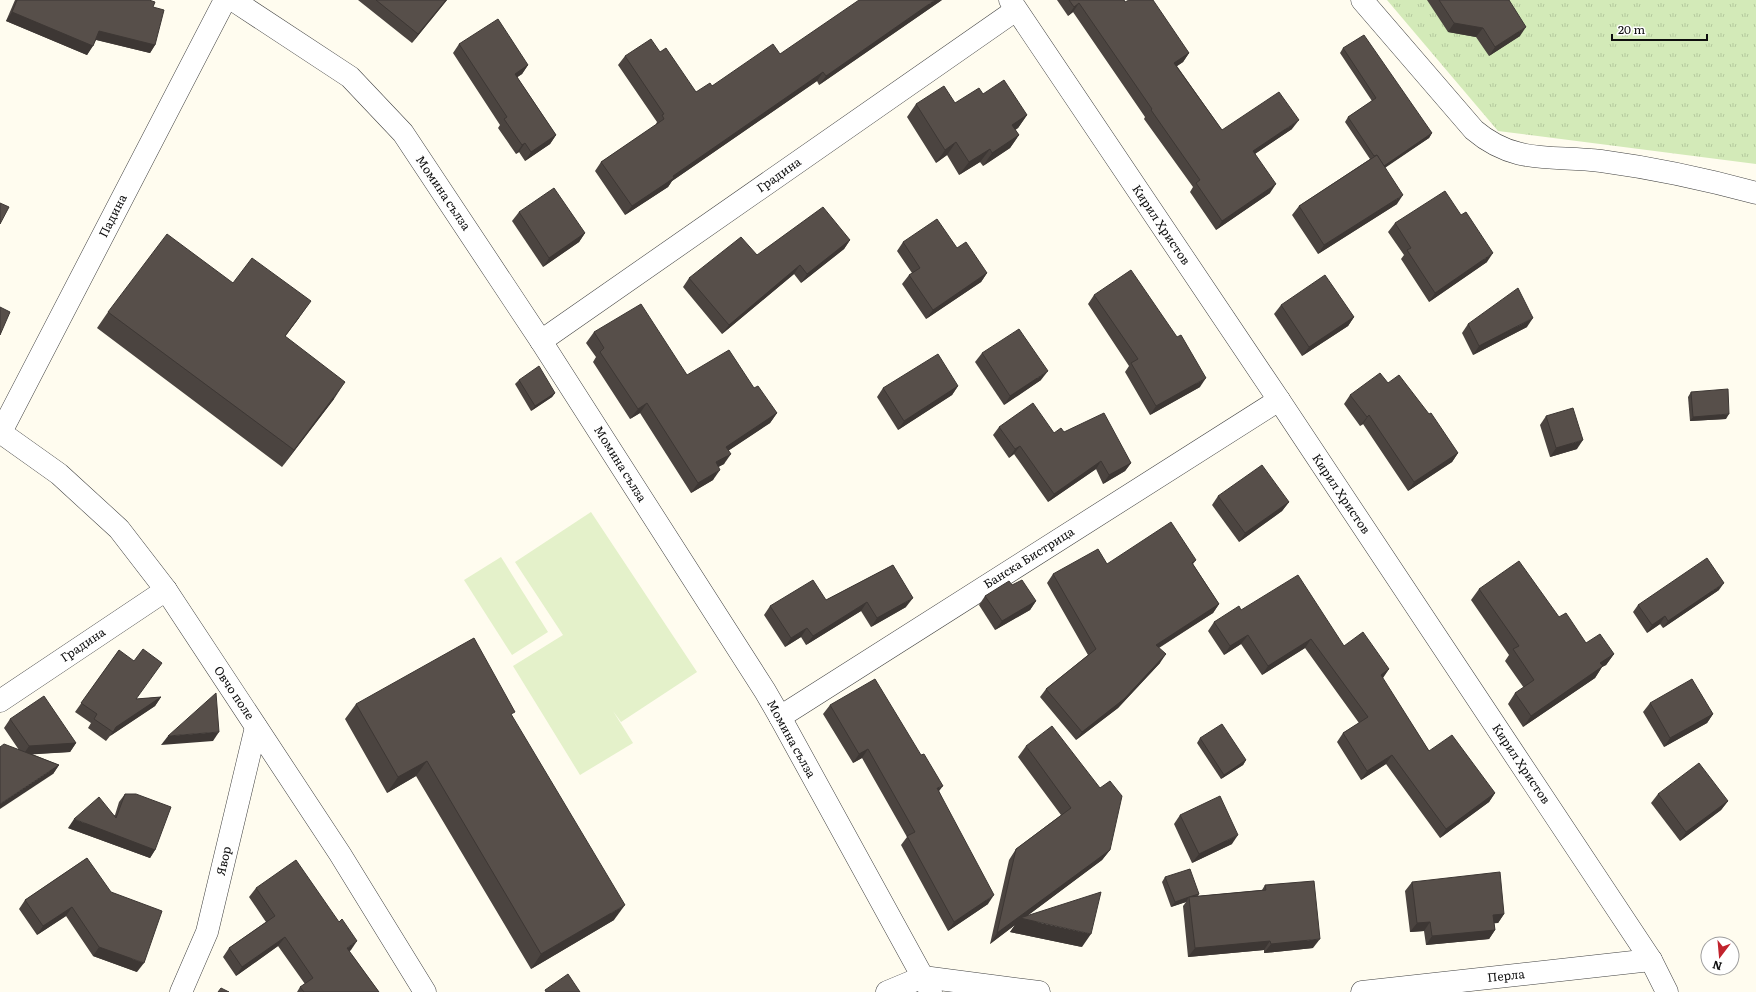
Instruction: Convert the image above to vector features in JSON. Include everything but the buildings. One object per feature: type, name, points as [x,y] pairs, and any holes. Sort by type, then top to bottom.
[{"type":"street","name":"Падина","points":[[0,432],[225,0]]},
{"type":"street","name":"Момина сълза","points":[[233,0],[350,77],[403,133],[541,341],[780,717],[927,985]]},
{"type":"street","points":[[1362,0],[1474,130],[1486,141],[1501,149],[1515,154],[1601,161],[1711,180],[1756,193]]},
{"type":"street","name":"Градина","points":[[541,341],[1013,5]]},
{"type":"street","name":"Кирил Христов","points":[[1013,5],[1279,400],[1651,960],[1667,992]]},
{"type":"street","name":"Банска Бистрица","points":[[780,717],[1279,400]]},
{"type":"street","name":"Овчо поле","points":[[0,432],[59,474],[118,529],[166,590],[340,854],[425,992]]},
{"type":"street","name":"Градина","points":[[0,700],[166,590]]},
{"type":"street","name":"Явор","points":[[181,992],[208,932],[256,727]]},
{"type":"street","name":"Перла","points":[[1362,992],[1651,960]]},
{"type":"street","points":[[887,992],[927,985],[1040,992]]},
{"type":"green space","points":[[1387,0],[1756,0],[1756,164],[1498,131]]},
{"type":"green space","points":[[591,512],[697,672],[621,722],[613,711],[633,743],[580,775],[513,666],[563,635],[515,562]]},
{"type":"green space","points":[[501,557],[548,632],[512,655],[464,580]]}]
